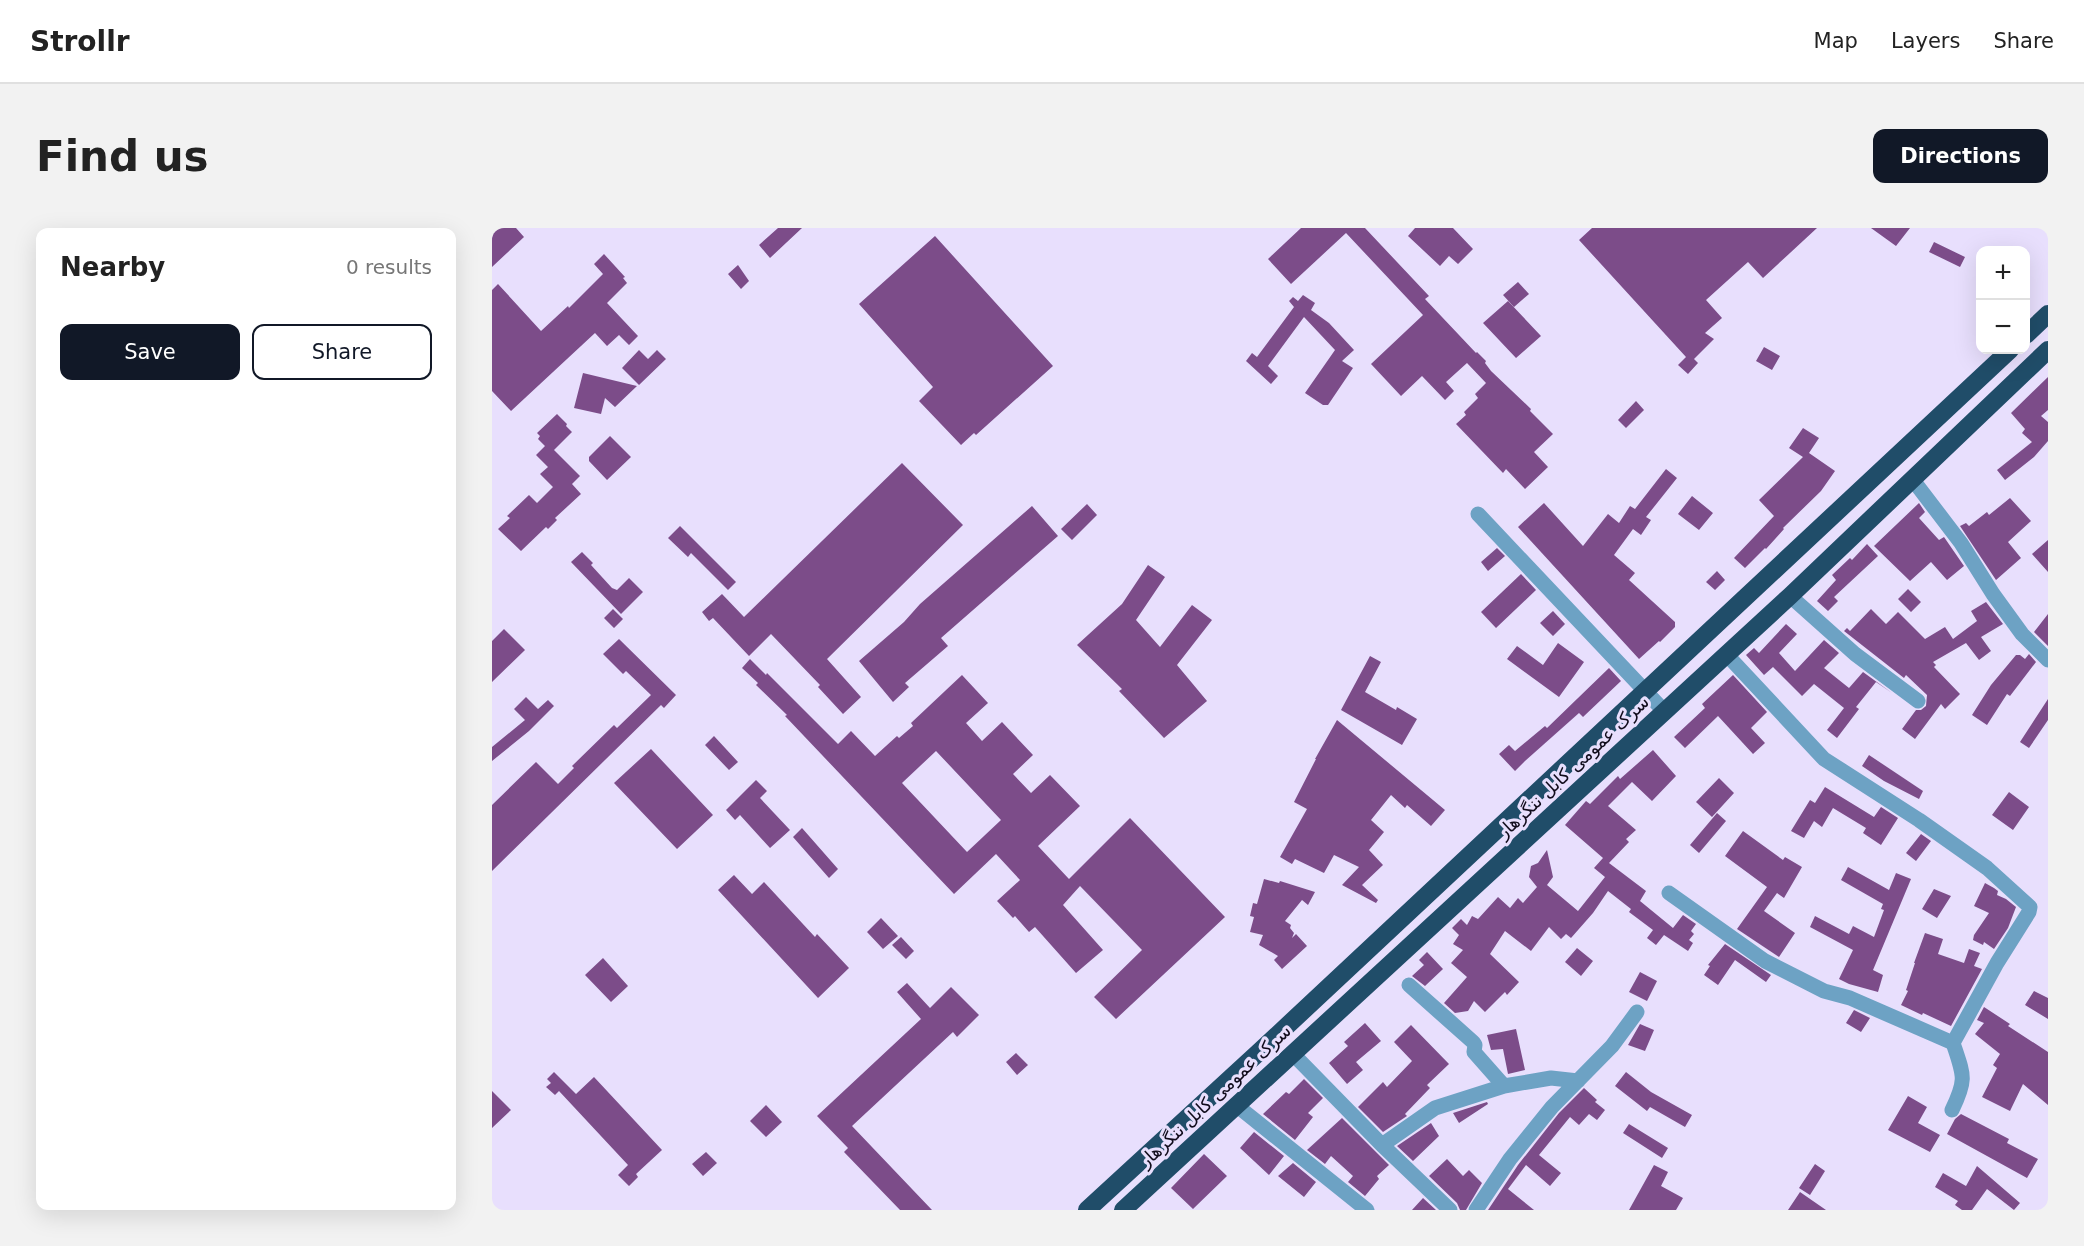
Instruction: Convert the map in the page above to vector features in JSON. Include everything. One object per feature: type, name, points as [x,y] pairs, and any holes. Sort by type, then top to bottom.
[{"type":"highway","points":[[2030,330],[2048,314]]},
{"type":"highway","name":"سرک عمومی کابل ننگرهار","points":[[1123,1210],[1727,655],[2048,350]]},
{"type":"highway","name":"سرک عمومی کابل ننگرهار","points":[[1087,1210],[2006,354]]},
{"type":"street","points":[[1913,480],[1961,543],[1993,594],[2022,634],[2048,660]]},
{"type":"street","points":[[1478,514],[1665,711]]},
{"type":"street","points":[[1790,596],[1855,654],[1918,701]]},
{"type":"street","points":[[1727,655],[1824,759],[1919,820],[1987,868],[2030,907],[1953,1043],[1963,1078],[1962,1088],[1952,1110]]},
{"type":"street","points":[[1669,893],[1765,961],[1824,991],[1850,998],[1953,1043]]},
{"type":"street","points":[[1409,985],[1473,1042],[1474,1052],[1504,1086]]},
{"type":"street","points":[[1476,1210],[1510,1159],[1552,1107],[1612,1046],[1637,1012]]},
{"type":"street","points":[[1292,1053],[1382,1145],[1450,1210]]},
{"type":"street","points":[[1382,1145],[1435,1108],[1504,1086],[1551,1078],[1578,1080]]},
{"type":"street","points":[[1236,1105],[1367,1210]]},
{"type":"building","points":[[492,228],[516,228],[524,237],[492,267]]},
{"type":"building","points":[[778,228],[802,228],[770,258],[759,245]]},
{"type":"building","points":[[1301,228],[1365,228],[1429,296],[1425,299],[1553,434],[1534,452],[1548,467],[1525,489],[1506,469],[1503,473],[1456,424],[1466,415],[1464,412],[1478,398],[1475,394],[1486,383],[1467,363],[1446,382],[1454,391],[1445,400],[1422,376],[1401,396],[1371,364],[1423,315],[1346,233],[1291,284],[1268,259]]},
{"type":"building","points":[[1415,228],[1453,228],[1473,249],[1458,264],[1449,256],[1440,266],[1408,236]]},
{"type":"building","points":[[1592,228],[1817,228],[1763,278],[1748,262],[1706,300],[1722,318],[1705,333],[1714,339],[1694,359],[1698,363],[1688,374],[1678,365],[1686,357],[1579,240]]},
{"type":"building","points":[[1871,228],[1910,228],[1896,246]]},
{"type":"building","points":[[935,236],[1053,366],[976,435],[974,433],[961,445],[919,401],[933,387],[859,304]]},
{"type":"building","points":[[1934,242],[1965,257],[1960,267],[1929,252]]},
{"type":"building","points":[[604,254],[625,277],[623,278],[627,283],[607,303],[638,336],[629,345],[619,335],[607,346],[595,333],[511,411],[492,391],[492,290],[498,284],[541,331],[568,306],[569,308],[603,274],[594,264]]},
{"type":"building","points":[[738,265],[749,281],[741,289],[728,274]]},
{"type":"building","points":[[1518,282],[1529,294],[1514,307],[1503,295]]},
{"type":"building","points":[[1303,295],[1315,303],[1311,310],[1329,323],[1354,350],[1342,361],[1353,368],[1328,405],[1323,405],[1305,393],[1335,350],[1304,317],[1268,366],[1278,376],[1271,384],[1246,361],[1252,353],[1257,357],[1294,307],[1289,301],[1293,297],[1298,301]]},
{"type":"building","points":[[1508,301],[1541,336],[1516,358],[1483,323]]},
{"type":"building","points":[[1764,347],[1780,356],[1772,370],[1756,361]]},
{"type":"building","points":[[639,350],[648,359],[657,350],[666,359],[639,385],[622,368]]},
{"type":"building","points":[[583,373],[637,386],[615,407],[605,398],[601,414],[574,408]]},
{"type":"building","points":[[2048,377],[2048,410],[2041,416],[2048,422],[2048,441],[2034,457],[2005,480],[1997,470],[2032,442],[2022,433],[2025,429],[2011,413]]},
{"type":"building","points":[[1636,401],[1644,410],[1626,428],[1618,420]]},
{"type":"building","points":[[557,414],[572,432],[554,450],[580,476],[572,484],[581,494],[555,518],[557,520],[548,529],[546,527],[521,551],[498,529],[510,518],[507,516],[529,495],[537,503],[553,487],[540,474],[548,467],[536,455],[545,446],[538,439],[540,436],[537,433]]},
{"type":"building","points":[[1803,428],[1819,438],[1809,453],[1835,471],[1821,491],[1745,568],[1734,558],[1774,516],[1759,500],[1803,457],[1789,448]]},
{"type":"building","points":[[610,436],[631,457],[607,480],[589,461],[589,457]]},
{"type":"building","points":[[902,463],[963,525],[827,659],[861,697],[843,714],[818,687],[820,685],[771,634],[749,656],[713,618],[709,621],[702,612],[722,594],[744,617]]},
{"type":"building","points":[[1666,469],[1677,478],[1646,517],[1651,520],[1641,535],[1633,529],[1614,555],[1635,573],[1629,580],[1675,622],[1675,627],[1639,659],[1518,527],[1544,503],[1583,546],[1608,514],[1619,523],[1630,506],[1635,509]]},
{"type":"building","points":[[1692,496],[1713,513],[1699,530],[1678,514]]},
{"type":"building","points":[[2010,498],[2031,521],[2008,542],[2021,558],[1996,580],[1960,526],[1966,523],[1969,526],[1987,512],[1989,515]]},
{"type":"building","points":[[1919,503],[1925,512],[1919,518],[1939,540],[1944,537],[1964,566],[1947,580],[1931,562],[1910,581],[1874,546]]},
{"type":"building","points":[[1087,504],[1097,515],[1072,540],[1061,529]]},
{"type":"building","points":[[1032,506],[1058,536],[941,638],[948,646],[905,683],[909,687],[893,702],[859,661]]},
{"type":"building","points":[[680,526],[736,582],[728,590],[691,553],[688,557],[668,538]]},
{"type":"building","points":[[2048,540],[2048,572],[2032,554]]},
{"type":"building","points":[[1867,544],[1878,556],[1834,597],[1838,601],[1828,611],[1817,601],[1836,580],[1832,575],[1850,558],[1852,560]]},
{"type":"building","points":[[1497,548],[1505,556],[1488,571],[1481,562]]},
{"type":"building","points":[[582,552],[612,588],[617,590],[629,578],[643,592],[621,614],[571,562]]},
{"type":"building","points":[[1148,565],[1165,577],[1136,620],[1160,647],[1192,605],[1212,620],[1177,665],[1207,701],[1164,738],[1119,691],[1122,689],[1077,645],[1122,604]]},
{"type":"building","points":[[1717,571],[1725,580],[1715,590],[1706,582]]},
{"type":"building","points":[[1521,574],[1536,590],[1496,628],[1481,612]]},
{"type":"building","points":[[1908,589],[1921,602],[1911,612],[1898,599]]},
{"type":"building","points":[[1986,602],[2003,624],[1981,637],[1991,651],[1979,660],[1966,643],[1933,662],[1936,665],[1934,667],[1960,694],[1945,709],[1941,704],[1915,739],[1902,729],[1916,710],[1921,710],[1926,706],[1927,695],[1906,675],[1904,678],[1844,631],[1847,628],[1850,631],[1871,609],[1886,624],[1898,612],[1925,639],[1945,627],[1953,639],[1977,621],[1971,611]]},
{"type":"building","points":[[613,609],[623,619],[614,628],[604,618]]},
{"type":"building","points":[[1553,611],[1565,624],[1553,636],[1540,623]]},
{"type":"building","points":[[2048,614],[2048,646],[2034,632]]},
{"type":"building","points":[[1786,624],[1797,634],[1779,653],[1795,671],[1824,640],[1839,653],[1824,668],[1849,688],[1863,672],[1892,693],[1876,682],[1856,707],[1859,709],[1837,738],[1827,730],[1844,708],[1814,684],[1802,696],[1773,667],[1764,675],[1746,655],[1754,648],[1759,653]]},
{"type":"building","points":[[504,629],[525,650],[492,682],[492,641]]},
{"type":"building","points":[[619,639],[676,695],[664,708],[661,705],[492,871],[492,805],[536,762],[558,784],[574,768],[572,766],[614,725],[617,728],[651,695],[626,671],[623,674],[603,654]]},
{"type":"building","points":[[1558,643],[1584,662],[1559,697],[1507,659],[1517,646],[1543,665]]},
{"type":"building","points":[[2029,654],[2036,662],[2010,696],[2007,694],[1987,725],[1972,715],[1991,685],[2016,655],[2025,659]]},
{"type":"building","points":[[1370,656],[1381,662],[1365,692],[1417,719],[1402,745],[1341,710]]},
{"type":"building","points":[[750,659],[838,744],[851,731],[875,756],[897,736],[899,738],[913,726],[911,723],[962,675],[988,703],[966,723],[982,741],[1002,722],[1033,755],[1013,774],[1031,793],[1050,775],[1080,806],[1038,846],[1069,879],[1130,818],[1225,917],[1116,1019],[1094,997],[1142,950],[1080,886],[1063,905],[1103,950],[1076,973],[1035,927],[1029,932],[997,901],[1020,880],[996,854],[954,894],[742,668]],"holes":[[[936,751],[1001,820],[967,852],[902,783]]]},
{"type":"building","points":[[1609,668],[1621,681],[1583,717],[1579,713],[1515,771],[1499,754],[1509,745],[1515,751],[1545,726],[1547,728]]},
{"type":"building","points":[[1733,675],[1767,712],[1751,728],[1765,743],[1753,754],[1718,716],[1685,748],[1674,737],[1705,708],[1702,704]]},
{"type":"building","points":[[526,697],[538,709],[548,700],[554,706],[529,731],[492,761],[492,747],[525,720],[514,709]]},
{"type":"building","points":[[2048,699],[2048,720],[2029,748],[2020,742]]},
{"type":"building","points":[[1337,720],[1445,810],[1431,826],[1407,805],[1405,808],[1391,795],[1371,820],[1384,832],[1369,850],[1383,865],[1362,885],[1378,900],[1376,903],[1342,885],[1359,867],[1334,855],[1324,873],[1295,859],[1292,864],[1280,857],[1307,809],[1294,802]]},
{"type":"building","points":[[714,736],[738,762],[729,770],[705,745]]},
{"type":"building","points":[[651,749],[713,815],[677,849],[614,783]]},
{"type":"building","points":[[1653,750],[1676,776],[1652,801],[1632,782],[1608,806],[1636,830],[1626,839],[1629,842],[1609,863],[1646,891],[1640,901],[1673,928],[1683,915],[1696,924],[1691,931],[1694,934],[1689,940],[1693,943],[1688,951],[1664,935],[1656,945],[1647,938],[1653,930],[1629,912],[1631,909],[1608,891],[1593,913],[1571,938],[1566,934],[1561,939],[1549,927],[1531,951],[1505,931],[1490,954],[1519,982],[1507,995],[1505,992],[1485,1012],[1474,1001],[1468,1011],[1455,1013],[1444,1003],[1467,977],[1451,963],[1463,950],[1453,944],[1459,935],[1452,928],[1461,919],[1467,925],[1472,916],[1478,919],[1498,897],[1510,908],[1518,898],[1523,903],[1537,887],[1529,877],[1531,866],[1538,863],[1547,850],[1553,877],[1547,885],[1578,911],[1605,877],[1594,868],[1603,858],[1565,825],[1586,801],[1590,804],[1618,776],[1620,779]]},
{"type":"building","points":[[1869,755],[1923,791],[1919,799],[1884,781],[1862,766]]},
{"type":"building","points":[[1719,778],[1734,793],[1712,817],[1696,802]]},
{"type":"building","points":[[756,780],[767,791],[760,798],[790,830],[770,848],[740,815],[735,820],[726,810]]},
{"type":"building","points":[[1825,787],[1874,817],[1881,807],[1898,818],[1881,845],[1863,833],[1866,828],[1833,808],[1822,827],[1814,821],[1804,838],[1791,831],[1810,800],[1815,803]]},
{"type":"building","points":[[2009,792],[2029,807],[2013,830],[1992,815]]},
{"type":"building","points":[[1717,813],[1726,821],[1699,853],[1690,845]]},
{"type":"building","points":[[802,828],[838,869],[829,878],[793,837]]},
{"type":"building","points":[[1743,831],[1783,860],[1785,857],[1802,867],[1784,898],[1777,893],[1764,911],[1795,933],[1779,957],[1737,929],[1767,887],[1725,856]]},
{"type":"building","points":[[1921,834],[1931,841],[1916,861],[1906,853]]},
{"type":"building","points":[[1848,867],[1889,890],[1896,873],[1911,879],[1873,970],[1883,975],[1878,992],[1839,979],[1853,950],[1810,927],[1815,916],[1849,934],[1853,926],[1874,937],[1884,910],[1881,909],[1883,904],[1841,880]]},
{"type":"building","points":[[734,875],[752,894],[764,882],[815,937],[817,934],[849,968],[818,998],[718,890]]},
{"type":"building","points":[[1264,879],[1279,883],[1280,881],[1315,892],[1308,905],[1302,900],[1285,921],[1291,925],[1290,928],[1294,933],[1292,938],[1296,934],[1307,946],[1282,969],[1274,960],[1278,956],[1259,945],[1263,935],[1250,932],[1254,917],[1250,916],[1253,903],[1257,904]]},
{"type":"building","points":[[1985,883],[1998,891],[1997,895],[2016,907],[2008,928],[1994,949],[1984,942],[1983,945],[1973,940],[1989,913],[1974,906]]},
{"type":"building","points":[[1934,889],[1951,896],[1937,918],[1922,909]]},
{"type":"building","points":[[881,918],[898,936],[883,949],[867,932]]},
{"type":"building","points":[[1925,933],[1943,939],[1938,954],[1964,963],[1969,949],[1980,953],[1974,966],[1982,969],[1951,1026],[1901,1005],[1908,991],[1906,990]]},
{"type":"building","points":[[901,937],[914,951],[906,959],[892,945]]},
{"type":"building","points":[[1725,944],[1771,975],[1766,982],[1735,960],[1718,985],[1704,975],[1710,966],[1708,965]]},
{"type":"building","points":[[1577,948],[1593,961],[1581,976],[1565,962]]},
{"type":"building","points":[[1427,952],[1443,969],[1425,986],[1412,976],[1424,965],[1419,960]]},
{"type":"building","points":[[603,958],[628,986],[611,1002],[585,975]]},
{"type":"building","points":[[1640,972],[1657,981],[1647,1001],[1629,992]]},
{"type":"building","points":[[907,983],[930,1008],[951,987],[979,1015],[957,1037],[953,1032],[852,1126],[932,1210],[900,1210],[844,1152],[848,1148],[817,1116],[921,1019],[897,992]]},
{"type":"building","points":[[2034,991],[2048,998],[2048,1019],[2025,1005]]},
{"type":"building","points":[[1984,1007],[2048,1052],[2048,1105],[2023,1084],[2010,1111],[1982,1097],[1997,1068],[1993,1065],[2000,1054],[1975,1034],[1984,1023],[1977,1020]]},
{"type":"building","points":[[1854,1010],[1870,1018],[1861,1032],[1846,1023]]},
{"type":"building","points":[[1365,1023],[1381,1041],[1356,1062],[1363,1070],[1347,1084],[1329,1063],[1348,1046],[1344,1042]]},
{"type":"building","points":[[1640,1024],[1654,1030],[1645,1051],[1628,1045]]},
{"type":"building","points":[[1411,1025],[1449,1064],[1427,1085],[1430,1088],[1405,1114],[1407,1116],[1383,1132],[1358,1107],[1383,1082],[1387,1087],[1412,1061],[1394,1042]]},
{"type":"building","points":[[1516,1029],[1525,1070],[1508,1074],[1503,1049],[1491,1050],[1487,1035]]},
{"type":"building","points":[[1016,1053],[1028,1065],[1017,1075],[1006,1062]]},
{"type":"building","points":[[554,1072],[576,1094],[594,1077],[662,1150],[636,1174],[638,1177],[629,1186],[618,1175],[628,1165],[559,1091],[555,1095],[546,1087],[551,1083],[547,1079]]},
{"type":"building","points":[[1626,1072],[1651,1092],[1692,1115],[1685,1127],[1650,1107],[1647,1111],[1615,1086]]},
{"type":"building","points":[[1304,1079],[1323,1098],[1308,1113],[1313,1117],[1295,1140],[1263,1114]]},
{"type":"building","points":[[1584,1088],[1605,1110],[1597,1120],[1589,1114],[1579,1125],[1570,1117],[1539,1155],[1561,1173],[1550,1186],[1526,1165],[1508,1189],[1534,1210],[1488,1210],[1518,1165],[1559,1113]]},
{"type":"building","points":[[492,1091],[511,1110],[492,1128]]},
{"type":"building","points":[[1908,1096],[1927,1107],[1918,1123],[1940,1135],[1930,1152],[1888,1130]]},
{"type":"building","points":[[1487,1102],[1488,1104],[1459,1123],[1453,1113]]},
{"type":"building","points":[[766,1105],[782,1122],[766,1137],[750,1121]]},
{"type":"building","points":[[1961,1114],[2009,1139],[2007,1143],[2038,1159],[2027,1178],[1947,1134],[1955,1119]]},
{"type":"building","points":[[1342,1118],[1389,1165],[1377,1176],[1379,1179],[1365,1196],[1348,1182],[1353,1176],[1331,1156],[1325,1164],[1307,1150]]},
{"type":"building","points":[[1431,1123],[1439,1136],[1413,1161],[1397,1146]]},
{"type":"building","points":[[1629,1124],[1668,1148],[1662,1158],[1623,1133]]},
{"type":"building","points":[[1254,1132],[1284,1156],[1269,1175],[1240,1148]]},
{"type":"building","points":[[706,1152],[717,1163],[703,1176],[692,1164]]},
{"type":"building","points":[[1204,1154],[1227,1176],[1193,1209],[1171,1188]]},
{"type":"building","points":[[1447,1159],[1463,1176],[1469,1170],[1482,1183],[1466,1210],[1460,1210],[1457,1203],[1429,1176]]},
{"type":"building","points":[[1293,1163],[1316,1182],[1304,1197],[1278,1176]]},
{"type":"building","points":[[1815,1164],[1825,1171],[1810,1195],[1799,1188]]},
{"type":"building","points":[[1654,1165],[1668,1172],[1661,1186],[1683,1198],[1676,1210],[1629,1210]]},
{"type":"building","points":[[1977,1166],[2020,1203],[2014,1210],[1987,1189],[1972,1210],[1962,1210],[1955,1205],[1958,1201],[1935,1187],[1943,1173],[1966,1186]]},
{"type":"building","points":[[1800,1192],[1826,1210],[1788,1210]]},
{"type":"building","points":[[1423,1198],[1436,1210],[1412,1210]]}]
